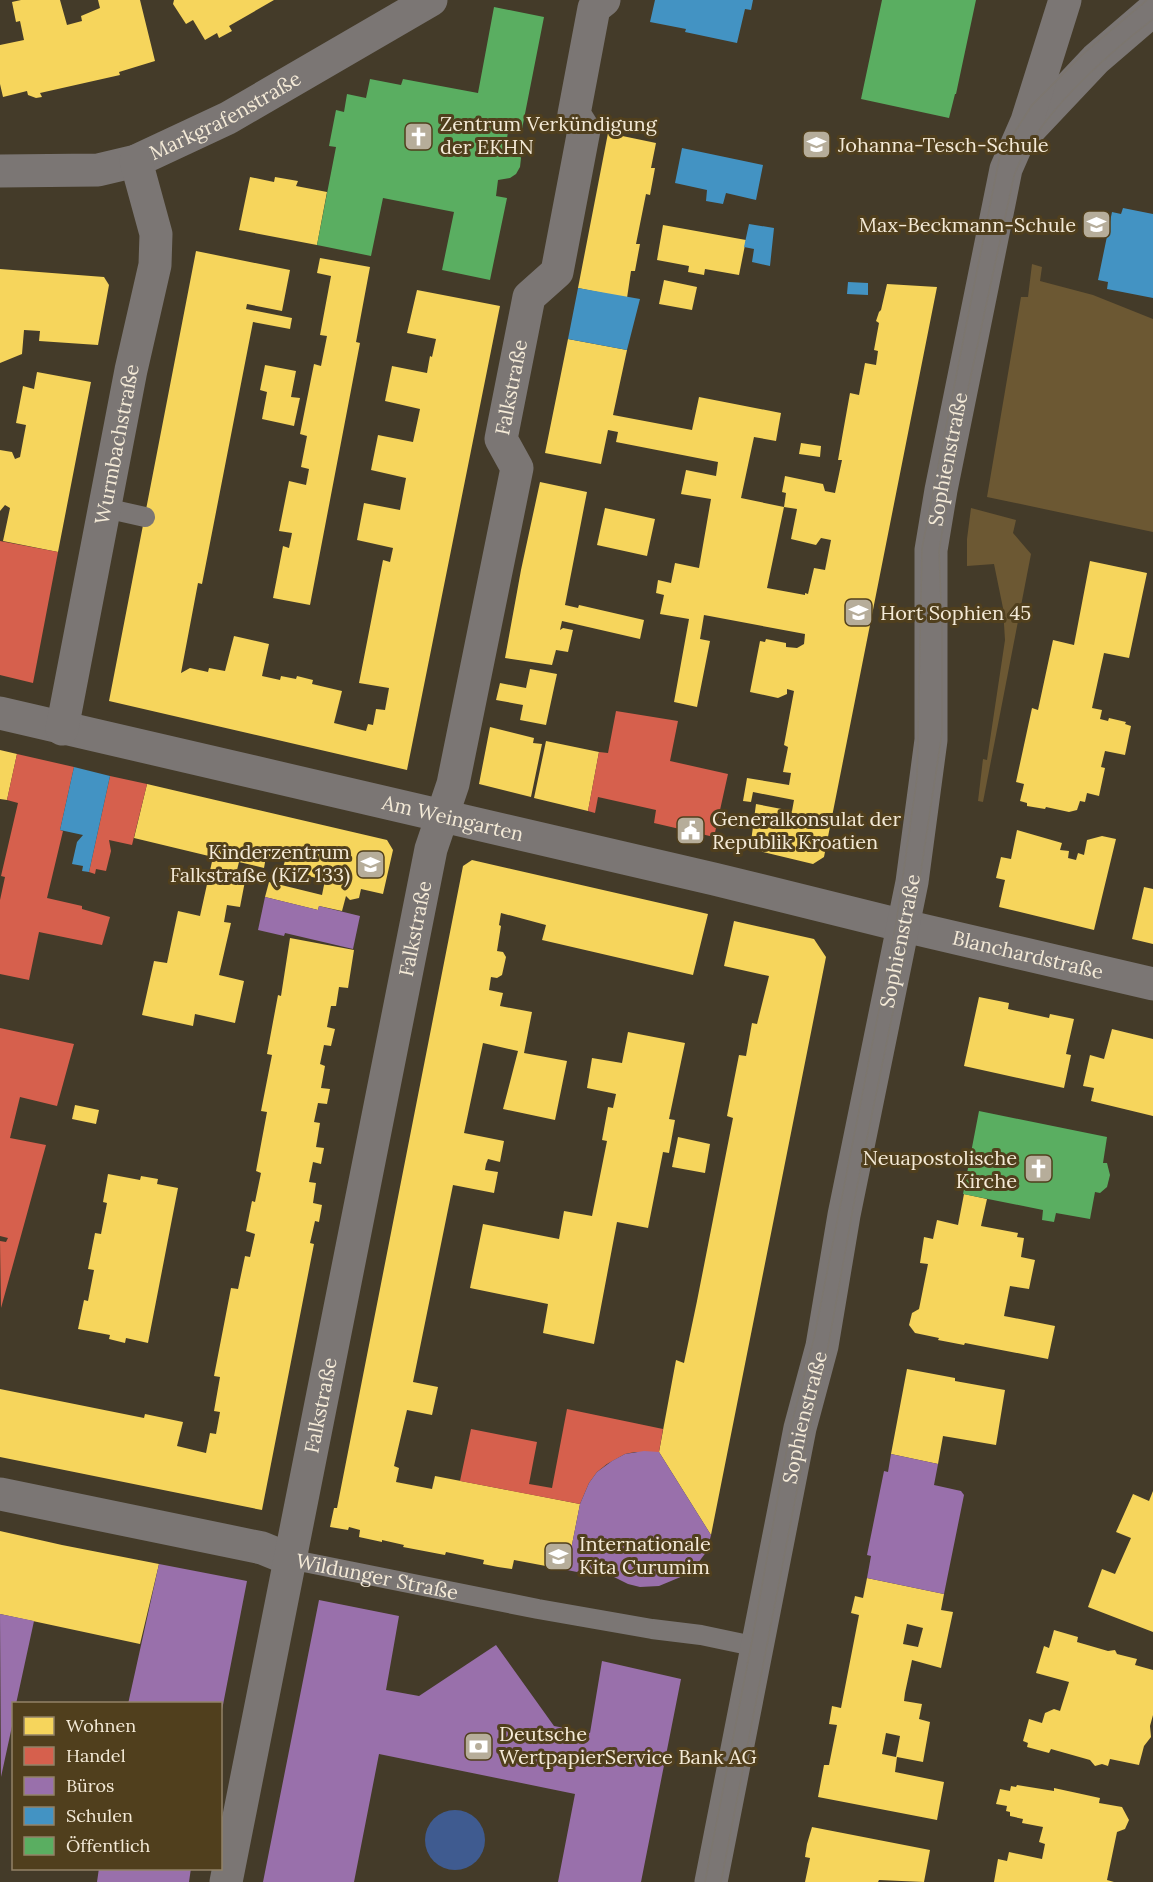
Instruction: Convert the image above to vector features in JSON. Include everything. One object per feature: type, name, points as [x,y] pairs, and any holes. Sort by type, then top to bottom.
[{"type":"street","name":"Markgrafenstraße","points":[[0,171],[98,170],[136,161],[228,118],[431,0]]},
{"type":"street","name":"Falkstraße","points":[[226,1882],[431,849],[453,784],[517,468],[501,439],[529,297],[557,272],[584,130],[574,114],[594,8],[604,0]]},
{"type":"street","name":"Sophienstraße","points":[[711,1882],[800,1428],[822,1346],[846,1207],[904,926],[931,740],[931,550],[941,490],[1006,169],[1020,139],[1065,0]]},
{"type":"street","points":[[1020,139],[1096,59],[1153,10]]},
{"type":"street","name":"Wurmbachstraße","points":[[62,729],[141,325],[155,265],[156,234],[136,161]]},
{"type":"street","name":"Am Weingarten","points":[[0,713],[714,879],[904,926]]},
{"type":"street","name":"Blanchardstraße","points":[[904,926],[1153,984]]},
{"type":"street","name":"Wildunger Straße","points":[[0,1494],[262,1548],[289,1559]]},
{"type":"lane","points":[[105,508],[145,517]]},
{"type":"lane","name":"Wildunger Straße","points":[[289,1559],[430,1589],[652,1629],[701,1635],[758,1647]]},
{"type":"shaded area","points":[[1032,264],[1042,267],[1040,281],[1093,295],[1153,319],[1153,532],[987,497],[1021,297],[1028,297]]},
{"type":"shaded area","points":[[971,508],[1016,520],[1013,533],[1031,554],[983,802],[978,801],[983,759],[987,760],[1005,640],[1003,608],[994,564],[967,566],[967,539]]},
{"type":"water","points":[[455,1810],[476,1819],[485,1840],[476,1861],[455,1870],[434,1861],[425,1840],[434,1819]]},
{"type":"building: Wohnen","points":[[60,0],[67,25],[82,21],[81,16],[100,8],[98,0],[140,0],[155,61],[119,72],[120,75],[40,93],[42,97],[36,98],[28,95],[27,91],[3,97],[0,84],[0,45],[24,40],[20,21],[16,22],[12,2]]},
{"type":"building: Wohnen","points":[[174,0],[274,0],[229,26],[232,31],[219,38],[217,33],[205,40],[193,20],[186,24],[173,4]]},
{"type":"building: Wohnen","points":[[608,133],[656,143],[651,168],[655,168],[650,195],[646,194],[636,244],[640,244],[635,271],[631,271],[627,298],[578,288]]},
{"type":"building: Wohnen","points":[[250,177],[274,182],[275,177],[298,181],[296,186],[327,192],[317,245],[239,230]]},
{"type":"building: Wohnen","points":[[663,225],[746,240],[739,275],[705,269],[704,275],[688,272],[689,266],[657,260]]},
{"type":"building: Wohnen","points":[[196,251],[290,270],[282,311],[247,304],[246,309],[292,318],[290,329],[253,322],[202,584],[198,583],[181,673],[190,668],[208,672],[209,668],[225,671],[234,636],[269,644],[262,676],[280,680],[281,676],[296,679],[297,676],[313,680],[312,684],[342,691],[334,723],[366,731],[368,724],[373,725],[376,709],[385,710],[389,688],[359,683],[383,560],[390,562],[393,548],[357,540],[364,503],[400,510],[406,478],[371,470],[378,435],[413,442],[420,409],[385,401],[392,366],[427,373],[436,339],[407,333],[417,290],[500,306],[407,770],[109,701]]},
{"type":"building: Wohnen","points":[[320,258],[370,267],[356,342],[360,343],[310,605],[273,598],[283,546],[289,548],[292,533],[279,531],[289,481],[306,485],[309,469],[301,467],[307,436],[300,434],[314,364],[321,366],[327,336],[320,335],[331,276],[317,273]]},
{"type":"building: Wohnen","points":[[0,269],[104,277],[109,285],[98,345],[39,341],[40,331],[24,330],[22,354],[0,363]]},
{"type":"building: Wohnen","points":[[664,280],[697,287],[692,310],[659,304]]},
{"type":"building: Wohnen","points":[[887,284],[937,287],[824,857],[813,864],[750,849],[756,804],[792,811],[794,800],[753,792],[751,802],[743,801],[747,778],[789,785],[791,773],[783,772],[788,747],[784,745],[794,691],[787,689],[787,694],[778,698],[750,692],[760,641],[765,642],[766,639],[786,643],[786,647],[797,648],[804,644],[805,634],[704,615],[700,639],[710,641],[697,707],[674,702],[689,619],[660,614],[664,595],[656,593],[658,580],[671,583],[675,563],[699,568],[711,499],[681,494],[686,470],[716,476],[718,462],[616,442],[618,432],[608,430],[601,464],[545,453],[568,339],[627,350],[613,415],[692,430],[699,397],[781,413],[776,441],[754,437],[741,498],[784,507],[786,493],[782,492],[785,476],[823,484],[825,491],[835,493],[842,460],[838,460],[850,393],[859,395],[865,363],[876,365],[878,351],[874,350],[879,323],[876,321]],"holes":[[[784,507],[797,509],[791,539],[816,545],[821,538],[831,540],[825,570],[814,568],[808,594],[805,593],[805,595],[767,588]]]},
{"type":"building: Wohnen","points":[[265,365],[296,371],[291,397],[300,398],[294,426],[262,419],[267,392],[260,390]]},
{"type":"building: Wohnen","points":[[37,372],[91,382],[58,552],[3,541],[10,508],[5,505],[0,511],[0,450],[12,452],[15,459],[20,457],[26,425],[16,423],[23,386],[34,389]]},
{"type":"building: Wohnen","points":[[801,443],[821,446],[820,457],[799,454]]},
{"type":"building: Wohnen","points":[[540,482],[587,492],[565,605],[578,608],[579,605],[644,620],[640,639],[562,621],[560,630],[563,628],[573,630],[568,652],[556,650],[552,665],[505,658]]},
{"type":"building: Wohnen","points":[[605,508],[655,519],[647,556],[597,545]]},
{"type":"building: Wohnen","points":[[1090,561],[1147,573],[1129,658],[1104,653],[1092,708],[1102,710],[1100,719],[1108,721],[1109,718],[1126,722],[1125,724],[1131,726],[1125,755],[1105,751],[1101,767],[1105,768],[1099,796],[1087,793],[1085,802],[1080,801],[1077,810],[1069,812],[1027,806],[1027,803],[1020,801],[1024,784],[1016,782],[1032,708],[1038,710],[1053,640],[1074,645]]},
{"type":"building: Wohnen","points":[[530,669],[557,674],[546,725],[520,720],[523,705],[496,700],[500,683],[526,688]]},
{"type":"building: Wohnen","points":[[490,727],[534,738],[533,743],[542,744],[531,797],[479,784]]},
{"type":"building: Wohnen","points":[[546,741],[599,752],[588,811],[534,798]]},
{"type":"building: Wohnen","points":[[0,750],[17,754],[7,800],[0,799]]},
{"type":"building: Wohnen","points":[[147,784],[387,840],[393,850],[383,894],[361,889],[359,898],[350,900],[346,896],[342,911],[319,906],[318,910],[265,897],[269,882],[322,895],[325,880],[282,870],[285,861],[266,857],[264,868],[239,862],[235,878],[245,881],[240,907],[227,905],[224,922],[231,923],[219,975],[244,981],[235,1023],[195,1014],[193,1026],[142,1015],[154,961],[167,963],[178,911],[200,916],[213,857],[134,838]]},
{"type":"building: Wohnen","points":[[1017,830],[1062,843],[1060,850],[1069,851],[1068,858],[1076,860],[1078,853],[1084,855],[1087,840],[1102,836],[1116,839],[1094,930],[999,907],[1005,880],[996,878],[1001,857],[1011,859]]},
{"type":"building: Wohnen","points":[[472,860],[708,914],[693,975],[542,940],[546,925],[501,913],[497,951],[503,952],[506,957],[502,975],[497,978],[491,977],[489,990],[503,993],[500,1006],[532,1012],[524,1053],[567,1061],[555,1120],[503,1109],[518,1051],[483,1043],[464,1133],[504,1141],[500,1162],[488,1159],[486,1164],[485,1170],[498,1172],[494,1193],[453,1185],[413,1382],[438,1387],[432,1415],[407,1410],[394,1466],[399,1468],[396,1482],[432,1489],[435,1476],[580,1504],[567,1570],[514,1560],[512,1569],[498,1567],[483,1564],[484,1560],[446,1552],[445,1555],[359,1537],[360,1530],[349,1527],[348,1530],[330,1527],[334,1508],[337,1508],[463,866]]},
{"type":"building: Wohnen","points":[[1144,887],[1153,889],[1153,944],[1132,939]]},
{"type":"building: Wohnen","points":[[734,921],[814,939],[826,957],[711,1535],[659,1452],[676,1360],[684,1363],[697,1301],[733,1118],[727,1116],[739,1055],[746,1056],[752,1023],[757,1024],[769,976],[724,966]]},
{"type":"building: Wohnen","points":[[290,938],[354,950],[348,988],[339,987],[336,1006],[331,1006],[327,1027],[335,1029],[331,1046],[324,1045],[320,1064],[325,1066],[321,1088],[330,1089],[327,1104],[318,1103],[314,1122],[320,1123],[316,1147],[324,1148],[321,1164],[313,1162],[309,1182],[316,1183],[313,1203],[322,1205],[319,1222],[315,1221],[310,1243],[314,1244],[262,1510],[0,1457],[0,1389],[144,1418],[145,1414],[183,1422],[177,1446],[206,1453],[210,1433],[216,1434],[220,1412],[214,1411],[220,1377],[214,1376],[231,1288],[238,1289],[245,1256],[250,1257],[255,1234],[246,1231],[261,1173],[256,1171],[267,1112],[261,1111],[272,1055],[267,1054],[278,995],[281,996]]},
{"type":"building: Wohnen","points":[[979,997],[1009,1003],[1008,1009],[1049,1018],[1050,1014],[1074,1019],[1066,1054],[1071,1055],[1064,1088],[964,1066]]},
{"type":"building: Wohnen","points":[[1112,1029],[1153,1039],[1153,1116],[1091,1101],[1094,1088],[1083,1086],[1090,1055],[1104,1059]]},
{"type":"building: Wohnen","points":[[628,1032],[685,1043],[669,1119],[675,1120],[669,1153],[663,1152],[648,1228],[617,1222],[594,1344],[543,1333],[548,1304],[470,1288],[483,1224],[559,1239],[564,1211],[592,1216],[607,1141],[602,1140],[608,1107],[613,1108],[616,1094],[587,1088],[592,1058],[622,1063]]},
{"type":"building: Wohnen","points":[[75,1105],[99,1110],[96,1124],[72,1119]]},
{"type":"building: Wohnen","points":[[678,1137],[710,1144],[705,1173],[672,1167]]},
{"type":"building: Wohnen","points":[[108,1174],[140,1180],[141,1176],[158,1179],[157,1184],[178,1188],[148,1343],[126,1338],[125,1343],[109,1339],[110,1335],[78,1329],[84,1300],[88,1301],[94,1270],[88,1269],[95,1233],[101,1234],[107,1203],[103,1202]]},
{"type":"building: Wohnen","points":[[964,1194],[987,1199],[981,1226],[1018,1233],[1017,1237],[1024,1238],[1021,1257],[1035,1260],[1029,1289],[1010,1286],[1004,1316],[1055,1326],[1048,1359],[938,1340],[939,1338],[915,1333],[909,1325],[912,1313],[919,1309],[928,1264],[920,1263],[924,1237],[933,1239],[937,1220],[958,1225]]},
{"type":"building: Wohnen","points":[[907,1369],[1005,1390],[996,1445],[943,1436],[938,1464],[891,1454]]},
{"type":"building: Wohnen","points":[[1153,1491],[1153,1632],[1088,1607],[1102,1569],[1115,1574],[1131,1538],[1116,1532],[1133,1494],[1149,1501]]},
{"type":"building: Wohnen","points":[[0,1531],[159,1564],[140,1644],[0,1614]]},
{"type":"building: Wohnen","points":[[867,1578],[944,1594],[941,1610],[953,1612],[941,1668],[912,1660],[905,1693],[904,1701],[922,1704],[919,1719],[930,1722],[923,1762],[897,1757],[895,1772],[944,1782],[937,1820],[818,1797],[824,1765],[829,1765],[837,1725],[829,1724],[832,1706],[841,1708],[859,1615],[851,1613],[855,1596],[863,1598]],"holes":[[[907,1624],[923,1628],[918,1647],[903,1644]],[[886,1733],[900,1736],[896,1757],[882,1754]]]},
{"type":"building: Wohnen","points":[[1054,1630],[1078,1637],[1077,1642],[1108,1651],[1115,1650],[1117,1654],[1137,1659],[1135,1665],[1153,1670],[1151,1737],[1144,1746],[1139,1765],[1110,1759],[1108,1766],[1102,1764],[1095,1766],[1090,1760],[1051,1749],[1049,1753],[1027,1747],[1028,1743],[1023,1741],[1029,1719],[1042,1723],[1045,1713],[1054,1709],[1060,1711],[1069,1682],[1036,1673],[1044,1646],[1049,1648]]},
{"type":"building: Wohnen","points":[[1017,1785],[1054,1791],[1054,1788],[1100,1798],[1099,1803],[1122,1807],[1129,1820],[1125,1829],[1117,1832],[1107,1880],[1114,1882],[994,1882],[998,1859],[1007,1861],[1009,1852],[1042,1859],[1045,1844],[1039,1842],[1043,1827],[1022,1823],[1023,1819],[1010,1816],[1010,1812],[1006,1811],[1007,1806],[996,1804],[1000,1789],[1010,1791],[1011,1786],[1016,1787]]},
{"type":"building: Wohnen","points":[[812,1827],[930,1850],[924,1882],[879,1880],[878,1882],[805,1882],[810,1858],[805,1857]]},
{"type":"building: Handel","points":[[0,541],[58,552],[33,683],[0,675]]},
{"type":"building: Handel","points":[[616,711],[678,721],[670,761],[728,774],[714,837],[654,823],[656,810],[598,797],[595,813],[588,811],[599,752],[608,753]]},
{"type":"building: Handel","points":[[17,754],[74,767],[60,830],[63,831],[47,898],[82,906],[82,909],[110,917],[102,945],[39,932],[29,980],[0,974],[0,900],[5,877],[1,876],[18,803],[7,800]]},
{"type":"building: Handel","points":[[110,776],[147,784],[132,845],[109,840],[111,851],[106,871],[96,869],[95,874],[89,872]]},
{"type":"building: Handel","points":[[0,1028],[74,1044],[57,1106],[20,1097],[10,1138],[46,1145],[1,1308],[0,1241],[6,1242],[8,1238],[0,1236]]},
{"type":"building: Handel","points":[[567,1409],[663,1429],[659,1452],[625,1454],[607,1464],[589,1483],[580,1504],[460,1481],[471,1429],[537,1442],[529,1484],[552,1488]]},
{"type":"building: Büros","points":[[265,897],[318,910],[319,906],[360,916],[353,949],[285,933],[284,936],[258,930]]},
{"type":"building: Büros","points":[[644,1451],[659,1452],[711,1535],[707,1551],[695,1567],[683,1576],[659,1586],[640,1587],[628,1584],[602,1571],[597,1576],[567,1570],[580,1504],[589,1483],[597,1472],[612,1461],[625,1454]]},
{"type":"building: Büros","points":[[891,1454],[938,1464],[934,1485],[961,1491],[964,1495],[944,1594],[867,1578],[871,1556],[867,1555],[884,1471],[888,1472]]},
{"type":"building: Büros","points":[[159,1564],[247,1581],[222,1710],[222,1702],[128,1702]]},
{"type":"building: Büros","points":[[319,1600],[399,1616],[386,1690],[419,1696],[496,1645],[554,1726],[590,1733],[602,1661],[681,1679],[641,1882],[558,1882],[575,1794],[379,1754],[354,1882],[263,1882]]},
{"type":"building: Büros","points":[[0,1614],[34,1621],[16,1702],[12,1702],[12,1726],[1,1777]]},
{"type":"building: Büros","points":[[99,1870],[191,1870],[189,1882],[97,1882]]},
{"type":"building: Schulen","points":[[655,0],[753,0],[751,10],[745,9],[737,43],[650,22]]},
{"type":"building: Schulen","points":[[682,148],[763,165],[756,200],[726,193],[723,204],[706,201],[707,190],[675,183]]},
{"type":"building: Schulen","points":[[1123,208],[1153,214],[1153,298],[1107,289],[1108,282],[1098,280],[1112,212],[1121,214]]},
{"type":"building: Schulen","points":[[749,224],[774,228],[770,266],[752,262],[754,249],[744,247]]},
{"type":"building: Schulen","points":[[848,282],[868,283],[868,295],[847,294]]},
{"type":"building: Schulen","points":[[578,288],[640,299],[627,350],[568,339]]},
{"type":"building: Schulen","points":[[74,767],[110,776],[89,872],[82,871],[83,866],[72,864],[77,842],[83,835],[60,830]]},
{"type":"building: Öffentlich","points":[[882,0],[976,0],[949,118],[861,99]]},
{"type":"building: Öffentlich","name":"Zentrum Verkündigung der EKHN","points":[[494,7],[544,17],[522,129],[509,126],[506,144],[517,150],[521,158],[520,167],[510,178],[498,180],[496,196],[507,198],[490,280],[442,270],[454,212],[383,198],[371,256],[317,245],[336,147],[329,146],[336,110],[344,112],[347,94],[366,98],[370,79],[401,85],[403,79],[478,93]]},
{"type":"building: Öffentlich","name":"Neuapostolische Kirche","points":[[979,1111],[1107,1137],[1103,1163],[1107,1163],[1110,1175],[1107,1187],[1100,1193],[1095,1192],[1090,1219],[1056,1213],[1054,1222],[1042,1220],[1043,1210],[963,1194]]},
{"type":"tram line","points":[[705,1882],[791,1426],[814,1338],[896,924],[917,778],[922,548],[1000,155],[1032,105],[1084,53],[1147,0]]},
{"type":"tram line","points":[[721,1882],[805,1449],[828,1347],[856,1192],[918,890],[942,733],[939,551],[962,417],[1014,176],[1024,154],[1054,111],[1093,70],[1153,19]]},
{"type":"place","name":"Zentrum Verkündigung der EKHN","points":[[419,136]]},
{"type":"place","name":"Johanna-Tesch-Schule","points":[[817,145]]},
{"type":"place","name":"Max-Beckmann-Schule","points":[[1097,225]]},
{"type":"place","name":"Hort Sophien 45","points":[[859,613]]},
{"type":"place","name":"Generalkonsulat der Republik Kroatien","points":[[691,830]]},
{"type":"place","name":"Kinderzentrum Falkstraße (KiZ 133)","points":[[371,864]]},
{"type":"place","name":"Neuapostolische Kirche","points":[[1038,1169]]},
{"type":"place","name":"Internationale Kita Curumim","points":[[558,1556]]},
{"type":"place","name":"Deutsche WertpapierService Bank AG","points":[[478,1746]]}]
